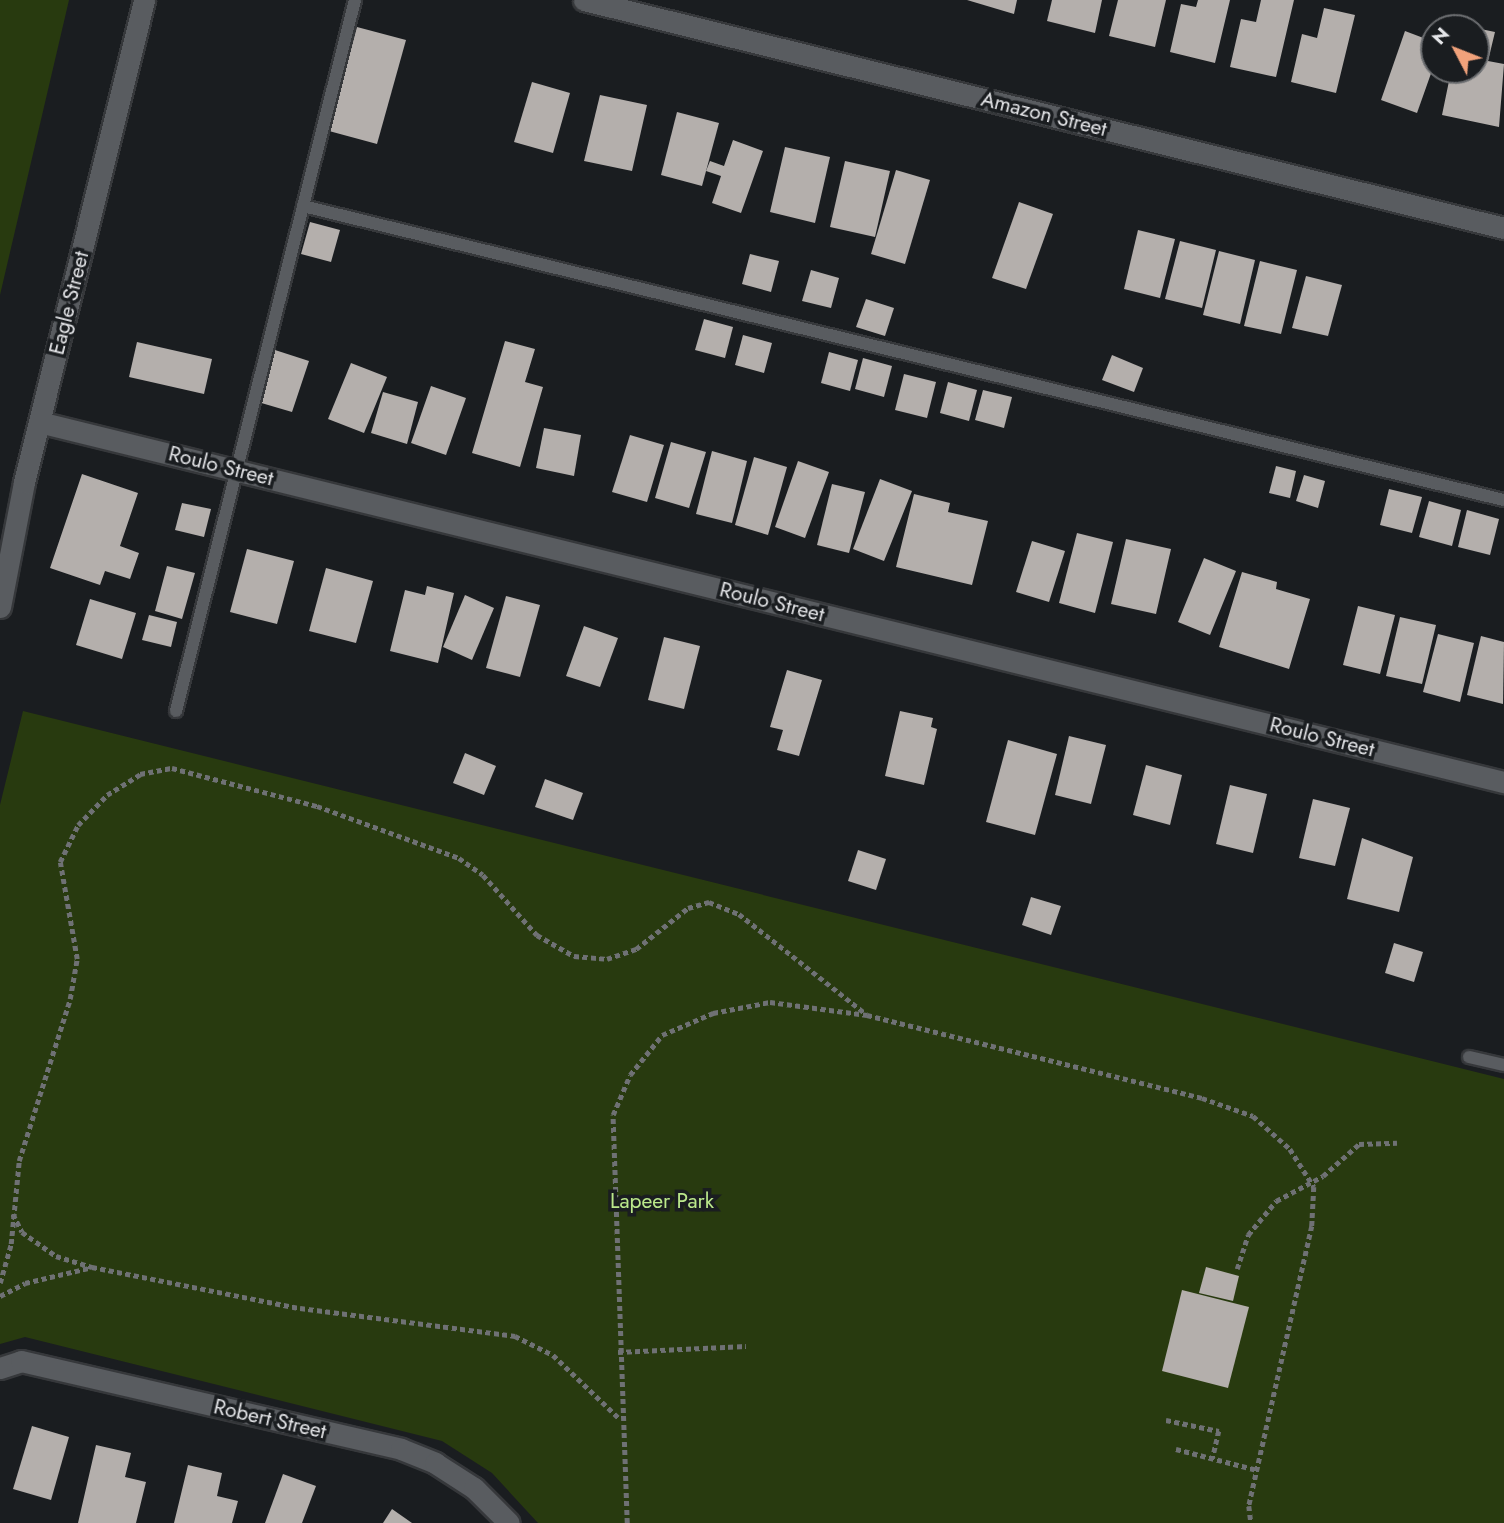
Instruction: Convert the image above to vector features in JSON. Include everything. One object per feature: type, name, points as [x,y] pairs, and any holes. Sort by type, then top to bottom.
[{"type":"street","name":"Eagle Street","points":[[0,607],[39,422],[144,0]]},
{"type":"street","name":"Amazon Street","points":[[584,0],[1504,228]]},
{"type":"street","name":"Roulo Street","points":[[39,422],[1504,782]]},
{"type":"street","name":"Robert Street","points":[[0,1368],[21,1361],[401,1449],[435,1463],[474,1488],[506,1518]]},
{"type":"lane","points":[[176,711],[355,0]]},
{"type":"lane","points":[[303,206],[1504,500]]},
{"type":"lane","points":[[1469,1057],[1504,1065]]},
{"type":"path","points":[[0,1283],[11,1244],[19,1161],[70,999],[78,959],[60,862],[78,825],[107,795],[140,774],[172,768],[317,806],[459,858],[483,875],[537,935],[574,956],[607,959],[636,949],[688,908],[709,902],[739,914],[867,1015]]},
{"type":"path","points":[[627,1523],[618,1352],[614,1115],[630,1075],[662,1035],[713,1013],[770,1002],[867,1015],[1202,1098],[1253,1115],[1290,1149],[1310,1181],[1312,1226],[1249,1506],[1251,1523]]},
{"type":"path","points":[[1237,1269],[1248,1235],[1276,1202],[1323,1176],[1359,1144],[1397,1143]]},
{"type":"path","points":[[12,1212],[22,1232],[56,1256],[92,1267],[300,1308],[515,1336],[552,1355],[621,1419]]},
{"type":"path","points":[[0,1296],[61,1272],[92,1267]]},
{"type":"path","points":[[618,1352],[746,1346]]},
{"type":"path","points":[[1166,1420],[1219,1431],[1213,1458]]},
{"type":"path","points":[[1176,1449],[1257,1470]]},
{"type":"green space","points":[[0,0],[69,0],[0,295]]},
{"type":"green space","name":"Lapeer Park","points":[[23,711],[1504,1079],[1504,1523],[538,1523],[492,1473],[442,1441],[25,1337],[0,1344],[0,805]]},
{"type":"building","points":[[967,0],[1017,0],[1014,14]]},
{"type":"building","points":[[1052,0],[1102,0],[1095,33],[1047,21]]},
{"type":"building","points":[[1118,0],[1166,0],[1155,47],[1109,36]]},
{"type":"building","points":[[1198,0],[1230,0],[1215,63],[1170,52],[1181,4],[1196,7]]},
{"type":"building","points":[[1261,0],[1294,0],[1276,77],[1230,67],[1241,19],[1256,22]]},
{"type":"building","points":[[1324,8],[1355,15],[1336,93],[1291,82],[1302,34],[1317,38]]},
{"type":"building","points":[[357,27],[406,40],[377,144],[329,131]]},
{"type":"building","points":[[1405,31],[1420,37],[1420,84],[1427,84],[1417,113],[1381,100]]},
{"type":"building","points":[[1490,31],[1495,32],[1490,53]]},
{"type":"building","points":[[1490,61],[1504,64],[1499,127],[1442,115],[1448,84],[1490,84]]},
{"type":"building","points":[[532,82],[570,93],[553,153],[514,142]]},
{"type":"building","points":[[600,95],[647,105],[632,171],[584,161]]},
{"type":"building","points":[[677,112],[719,123],[702,186],[661,175]]},
{"type":"building","points":[[733,140],[763,151],[741,213],[712,203],[721,176],[706,171],[710,161],[724,166]]},
{"type":"building","points":[[785,147],[830,157],[815,223],[770,212]]},
{"type":"building","points":[[845,161],[890,171],[875,237],[830,227]]},
{"type":"building","points":[[896,170],[930,180],[905,264],[871,254]]},
{"type":"building","points":[[1019,202],[1053,214],[1026,289],[992,278]]},
{"type":"building","points":[[310,222],[340,230],[331,262],[301,254]]},
{"type":"building","points":[[1138,230],[1175,239],[1160,298],[1124,289]]},
{"type":"building","points":[[1180,241],[1216,250],[1202,308],[1165,299]]},
{"type":"building","points":[[1219,251],[1255,260],[1240,324],[1203,315]]},
{"type":"building","points":[[750,254],[779,261],[771,292],[742,284]]},
{"type":"building","points":[[1260,261],[1297,270],[1281,334],[1244,326]]},
{"type":"building","points":[[811,270],[839,278],[831,308],[802,301]]},
{"type":"building","points":[[1306,276],[1342,285],[1328,336],[1292,328]]},
{"type":"building","points":[[866,299],[894,308],[885,336],[856,327]]},
{"type":"building","points":[[704,319],[733,327],[725,358],[695,350]]},
{"type":"building","points":[[743,335],[772,343],[764,373],[735,365]]},
{"type":"building","points":[[505,341],[535,349],[525,382],[543,387],[520,467],[472,453]]},
{"type":"building","points":[[137,342],[212,359],[204,394],[129,377]]},
{"type":"building","points":[[275,350],[309,361],[292,412],[258,402]]},
{"type":"building","points":[[829,352],[858,360],[850,391],[821,383]]},
{"type":"building","points":[[1112,355],[1143,368],[1134,392],[1102,380]]},
{"type":"building","points":[[863,358],[892,366],[884,397],[855,389]]},
{"type":"building","points":[[351,363],[387,377],[364,433],[328,419]]},
{"type":"building","points":[[904,374],[936,382],[927,418],[895,410]]},
{"type":"building","points":[[948,382],[977,390],[969,421],[940,413]]},
{"type":"building","points":[[431,386],[466,398],[446,455],[411,443]]},
{"type":"building","points":[[983,390],[1012,397],[1004,428],[975,420]]},
{"type":"building","points":[[383,392],[418,402],[407,444],[371,433]]},
{"type":"building","points":[[544,428],[581,435],[574,476],[536,468]]},
{"type":"building","points":[[630,435],[664,445],[647,502],[612,492]]},
{"type":"building","points":[[671,442],[706,452],[689,508],[655,498]]},
{"type":"building","points":[[712,451],[747,461],[732,523],[696,514]]},
{"type":"building","points":[[754,457],[787,467],[768,535],[735,525]]},
{"type":"building","points":[[798,461],[829,472],[805,538],[775,527]]},
{"type":"building","points":[[1276,466],[1296,471],[1290,498],[1269,493]]},
{"type":"building","points":[[82,474],[138,493],[120,546],[139,553],[130,579],[105,571],[100,585],[50,568]]},
{"type":"building","points":[[1304,475],[1325,481],[1318,508],[1296,501]]},
{"type":"building","points":[[880,479],[912,491],[884,561],[853,549]]},
{"type":"building","points":[[832,484],[865,492],[849,553],[817,545]]},
{"type":"building","points":[[1389,489],[1422,497],[1412,533],[1380,525]]},
{"type":"building","points":[[914,494],[950,503],[948,512],[988,521],[972,585],[896,567]]},
{"type":"building","points":[[1429,501],[1461,510],[1452,546],[1419,537]]},
{"type":"building","points":[[182,503],[211,509],[204,537],[175,530]]},
{"type":"building","points":[[1467,510],[1499,519],[1490,555],[1458,547]]},
{"type":"building","points":[[1077,533],[1113,542],[1095,613],[1059,603]]},
{"type":"building","points":[[1126,539],[1171,549],[1156,614],[1111,604]]},
{"type":"building","points":[[1032,541],[1065,551],[1049,602],[1016,592]]},
{"type":"building","points":[[247,549],[294,561],[277,624],[230,612]]},
{"type":"building","points":[[1204,558],[1236,571],[1210,635],[1178,622]]},
{"type":"building","points":[[167,566],[195,573],[182,619],[155,611]]},
{"type":"building","points":[[326,568],[373,581],[356,643],[309,631]]},
{"type":"building","points":[[1242,572],[1277,582],[1276,589],[1310,599],[1289,669],[1219,647]]},
{"type":"building","points":[[427,586],[454,593],[438,663],[390,651],[405,590],[425,595]]},
{"type":"building","points":[[465,595],[494,608],[472,660],[443,647]]},
{"type":"building","points":[[506,596],[540,605],[520,677],[486,668]]},
{"type":"building","points":[[90,599],[136,613],[122,659],[76,645]]},
{"type":"building","points":[[1358,606],[1395,615],[1380,674],[1343,665]]},
{"type":"building","points":[[149,615],[177,622],[171,647],[142,640]]},
{"type":"building","points":[[1400,617],[1436,625],[1422,684],[1386,676]]},
{"type":"building","points":[[584,626],[618,638],[600,687],[566,676]]},
{"type":"building","points":[[1438,634],[1474,643],[1460,702],[1423,692]]},
{"type":"building","points":[[1481,636],[1504,642],[1503,704],[1467,695]]},
{"type":"building","points":[[664,637],[700,646],[684,709],[648,700]]},
{"type":"building","points":[[787,670],[822,680],[799,756],[777,750],[783,730],[770,727]]},
{"type":"building","points":[[900,711],[933,718],[931,727],[937,729],[924,785],[885,776]]},
{"type":"building","points":[[1069,736],[1106,745],[1091,804],[1055,795]]},
{"type":"building","points":[[1008,740],[1057,754],[1035,835],[986,822]]},
{"type":"building","points":[[465,753],[496,766],[484,795],[453,783]]},
{"type":"building","points":[[1146,765],[1182,775],[1170,825],[1133,815]]},
{"type":"building","points":[[545,779],[583,793],[573,820],[535,807]]},
{"type":"building","points":[[1230,785],[1267,794],[1253,853],[1216,844]]},
{"type":"building","points":[[1313,799],[1350,808],[1335,866],[1299,858]]},
{"type":"building","points":[[1362,838],[1413,857],[1399,912],[1347,899]]},
{"type":"building","points":[[858,850],[886,859],[876,890],[848,881]]},
{"type":"building","points":[[1031,897],[1061,906],[1051,935],[1022,925]]},
{"type":"building","points":[[1394,943],[1423,952],[1414,982],[1385,973]]},
{"type":"building","points":[[1206,1267],[1239,1276],[1233,1301],[1199,1293]]},
{"type":"building","points":[[1182,1290],[1249,1307],[1228,1388],[1162,1371]]},
{"type":"building","points":[[32,1426],[69,1437],[51,1500],[13,1489]]},
{"type":"building","points":[[96,1445],[131,1453],[125,1477],[146,1482],[136,1523],[78,1523]]},
{"type":"building","points":[[188,1465],[222,1473],[217,1496],[238,1501],[232,1523],[174,1523]]},
{"type":"building","points":[[283,1474],[316,1486],[302,1523],[265,1523]]},
{"type":"building","points":[[392,1509],[412,1523],[383,1523]]}]
